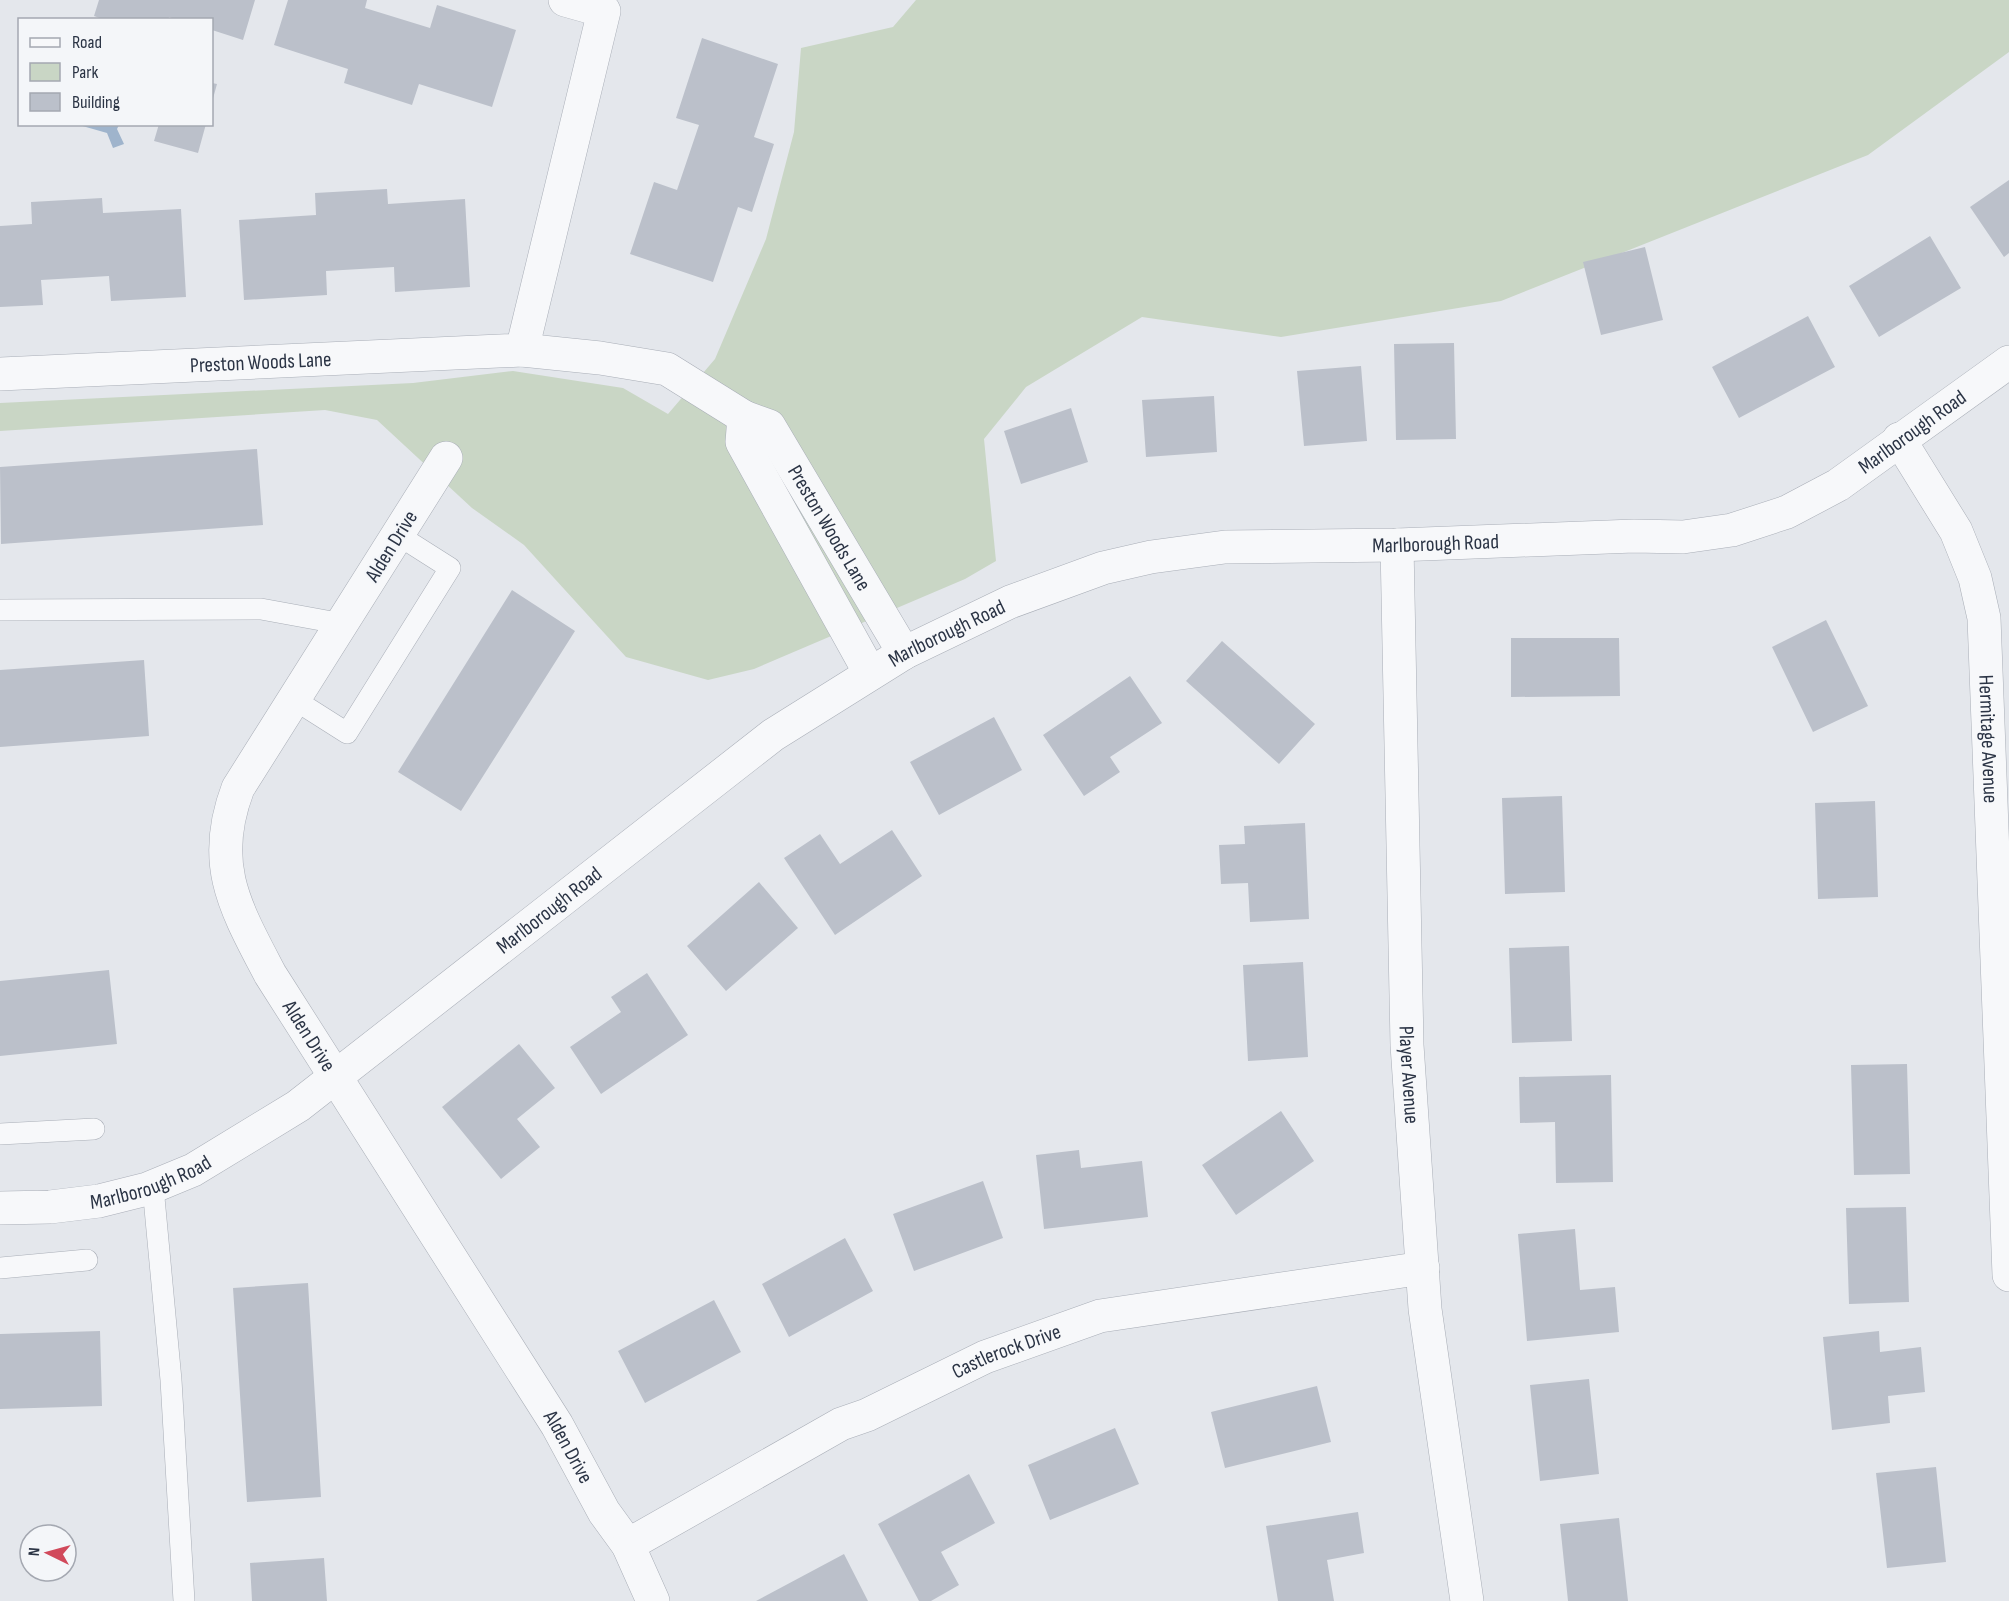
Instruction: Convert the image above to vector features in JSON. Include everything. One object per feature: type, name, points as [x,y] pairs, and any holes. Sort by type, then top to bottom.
[{"type":"street","points":[[522,350],[604,11],[565,0]]},
{"type":"street","name":"Preston Woods Lane","points":[[0,374],[522,350],[600,358],[667,369],[744,417],[769,426],[904,653]]},
{"type":"street","name":"Marlborough Road","points":[[0,1208],[50,1207],[99,1201],[153,1187],[193,1170],[298,1106],[773,735],[904,653],[1010,602],[1103,568],[1151,556],[1225,547],[1397,545],[1634,536],[1683,537],[1732,530],[1787,512],[1827,490],[2009,362]]},
{"type":"street","name":"Preston Woods Lane","points":[[744,417],[742,442],[870,673]]},
{"type":"street","name":"Hermitage Avenue","points":[[1899,439],[1956,531],[1975,578],[1984,618],[2009,1275]]},
{"type":"street","name":"Alden Drive","points":[[446,458],[238,788],[228,819],[224,861],[236,909],[260,955],[557,1425],[604,1512],[628,1545],[653,1601]]},
{"type":"street","name":"Player Avenue","points":[[1397,545],[1407,1045],[1425,1309],[1467,1601]]},
{"type":"street","name":"Castlerock Drive","points":[[628,1545],[841,1424],[867,1415],[985,1357],[1090,1320],[1423,1268]]},
{"type":"lane","points":[[295,700],[347,733],[450,568],[398,535]]},
{"type":"lane","points":[[0,610],[261,609],[343,624]]},
{"type":"lane","points":[[0,1134],[94,1129]]},
{"type":"lane","points":[[153,1187],[171,1380],[184,1601]]},
{"type":"lane","points":[[0,1268],[87,1260]]},
{"type":"green space","points":[[916,0],[2009,0],[2009,52],[1868,155],[1501,301],[1281,337],[1142,317],[1026,387],[984,439],[996,561],[965,579],[754,669],[708,680],[626,657],[524,545],[472,508],[377,420],[325,410],[0,431],[0,403],[413,383],[513,371],[623,388],[668,414],[715,359],[766,239],[794,132],[801,48],[893,27]]},
{"type":"water","points":[[82,126],[118,126],[117,129],[124,144],[113,148],[107,133]]},
{"type":"building","points":[[99,0],[255,0],[243,40],[213,30],[213,18],[100,18],[94,16]]},
{"type":"building","points":[[288,0],[367,0],[365,8],[430,28],[437,5],[516,30],[492,107],[419,84],[412,105],[344,83],[348,69],[274,45]]},
{"type":"building","points":[[702,38],[778,64],[754,137],[774,144],[752,212],[738,207],[713,282],[630,254],[654,182],[677,190],[699,125],[676,118]]},
{"type":"building","points":[[213,83],[217,84],[213,98]]},
{"type":"building","points":[[158,126],[205,126],[198,153],[154,141]]},
{"type":"building","points":[[2009,180],[2009,253],[2004,257],[1970,207]]},
{"type":"building","points":[[387,189],[388,204],[465,199],[470,287],[395,292],[394,267],[326,271],[327,295],[244,300],[239,220],[316,215],[315,193]]},
{"type":"building","points":[[102,198],[103,213],[181,209],[186,297],[111,301],[109,276],[41,280],[43,305],[0,307],[0,226],[32,224],[31,202]]},
{"type":"building","points":[[1930,236],[1961,288],[1879,337],[1849,286]]},
{"type":"building","points":[[1645,247],[1663,320],[1601,335],[1583,262]]},
{"type":"building","points":[[1808,316],[1835,367],[1739,418],[1712,367]]},
{"type":"building","points":[[1454,343],[1456,439],[1396,440],[1394,344]]},
{"type":"building","points":[[1361,366],[1367,441],[1304,446],[1297,371]]},
{"type":"building","points":[[1214,396],[1217,452],[1146,457],[1142,400]]},
{"type":"building","points":[[1071,408],[1088,462],[1021,484],[1004,431]]},
{"type":"building","points":[[257,449],[263,525],[1,544],[0,467]]},
{"type":"building","points":[[512,590],[575,631],[461,811],[398,772]]},
{"type":"building","points":[[1826,620],[1868,706],[1813,732],[1772,647]]},
{"type":"building","points":[[1511,638],[1619,638],[1620,696],[1511,697]]},
{"type":"building","points":[[1222,641],[1315,724],[1279,764],[1186,681]]},
{"type":"building","points":[[144,660],[149,736],[0,747],[0,670]]},
{"type":"building","points":[[1130,676],[1162,723],[1110,757],[1120,772],[1084,796],[1043,735]]},
{"type":"building","points":[[994,717],[1022,770],[939,815],[910,762]]},
{"type":"building","points":[[1562,796],[1565,892],[1505,894],[1502,798]]},
{"type":"building","points":[[1875,801],[1878,897],[1818,899],[1815,803]]},
{"type":"building","points":[[1305,823],[1309,919],[1250,922],[1248,883],[1221,884],[1219,845],[1245,844],[1244,826]]},
{"type":"building","points":[[892,830],[922,876],[835,935],[784,858],[820,834],[840,864]]},
{"type":"building","points":[[759,882],[798,928],[726,991],[687,946]]},
{"type":"building","points":[[1569,946],[1572,1041],[1512,1043],[1509,948]]},
{"type":"building","points":[[1303,962],[1308,1057],[1248,1061],[1243,965]]},
{"type":"building","points":[[109,970],[117,1044],[0,1056],[0,981]]},
{"type":"building","points":[[647,973],[688,1035],[601,1094],[570,1047],[621,1012],[611,997]]},
{"type":"building","points":[[519,1044],[555,1088],[517,1119],[540,1147],[501,1179],[442,1107]]},
{"type":"building","points":[[1907,1064],[1910,1174],[1854,1175],[1851,1065]]},
{"type":"building","points":[[1611,1075],[1613,1182],[1556,1183],[1555,1122],[1520,1123],[1519,1077]]},
{"type":"building","points":[[1281,1111],[1314,1161],[1236,1215],[1202,1165]]},
{"type":"building","points":[[1079,1150],[1081,1168],[1142,1161],[1148,1217],[1044,1229],[1036,1155]]},
{"type":"building","points":[[983,1181],[1003,1238],[914,1271],[893,1214]]},
{"type":"building","points":[[1906,1207],[1909,1302],[1849,1304],[1846,1208]]},
{"type":"building","points":[[1575,1229],[1580,1290],[1615,1287],[1619,1332],[1527,1341],[1518,1234]]},
{"type":"building","points":[[845,1238],[873,1291],[789,1337],[762,1284]]},
{"type":"building","points":[[308,1283],[321,1497],[247,1502],[233,1288]]},
{"type":"building","points":[[714,1300],[741,1352],[645,1403],[618,1351]]},
{"type":"building","points":[[100,1331],[102,1406],[0,1409],[0,1334]]},
{"type":"building","points":[[1879,1331],[1880,1352],[1921,1347],[1925,1392],[1888,1396],[1890,1423],[1832,1430],[1823,1337]]},
{"type":"building","points":[[1589,1379],[1599,1474],[1540,1481],[1530,1385]]},
{"type":"building","points":[[1317,1386],[1331,1442],[1225,1468],[1211,1412]]},
{"type":"building","points":[[1115,1428],[1139,1484],[1050,1520],[1028,1465]]},
{"type":"building","points":[[1936,1467],[1946,1562],[1887,1568],[1876,1473]]},
{"type":"building","points":[[969,1474],[995,1523],[941,1552],[959,1585],[931,1601],[919,1601],[878,1524]]},
{"type":"building","points":[[1358,1512],[1364,1553],[1327,1560],[1334,1601],[1278,1601],[1266,1526]]},
{"type":"building","points":[[1619,1518],[1628,1601],[1568,1601],[1560,1524]]},
{"type":"building","points":[[844,1554],[868,1601],[756,1601]]},
{"type":"building","points":[[324,1558],[327,1601],[252,1601],[250,1563]]}]
